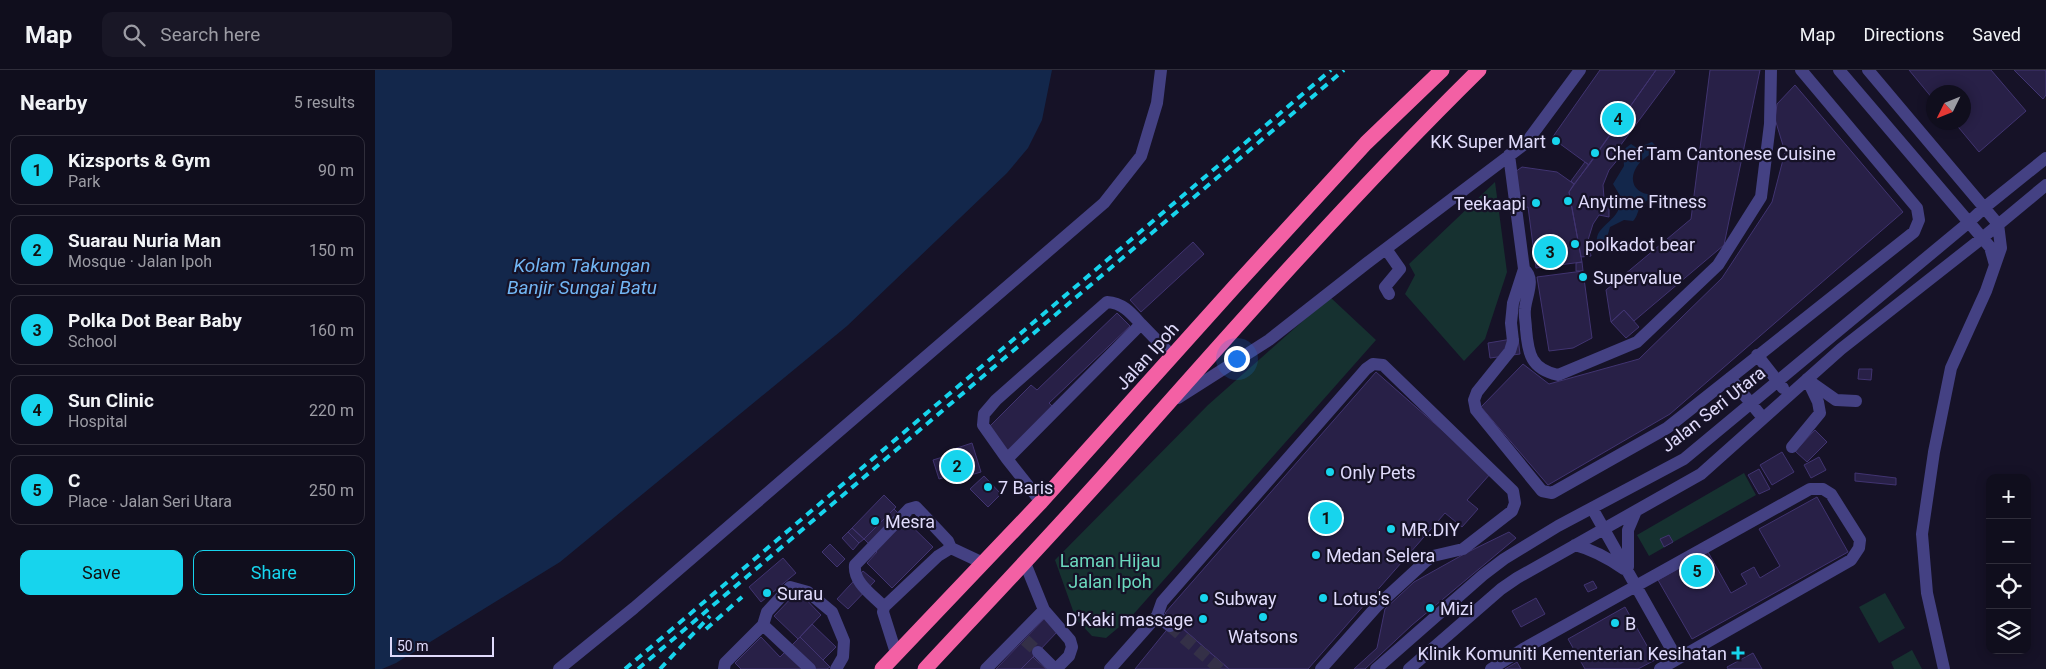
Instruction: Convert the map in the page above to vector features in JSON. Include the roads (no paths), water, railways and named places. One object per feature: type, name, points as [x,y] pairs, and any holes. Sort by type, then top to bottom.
[{"type":"highway","name":"Jalan Ipoh","points":[[882,669],[1041,502],[1366,143],[1441,70]]},
{"type":"highway","points":[[925,669],[1025,563],[1383,166],[1479,70]]},
{"type":"street","points":[[559,669],[641,601],[1104,203],[1141,156],[1157,103],[1161,70]]},
{"type":"street","points":[[1165,406],[1269,340],[1526,143],[1580,70]]},
{"type":"street","points":[[1523,269],[1528,272],[1533,294],[1525,308],[1529,354],[1545,372],[1558,375],[1637,342],[1718,265],[1761,197],[1770,124],[1771,70]]},
{"type":"street","points":[[1509,156],[1523,269],[1513,303],[1511,323],[1513,342],[1510,351],[1477,392],[1474,400],[1477,410],[1542,491],[1552,493],[1667,428],[1914,232],[1919,220],[1917,208],[1801,70]]},
{"type":"street","points":[[1839,70],[1989,247],[1995,265]]},
{"type":"street","points":[[1868,70],[1998,224],[2001,248],[1987,291],[1951,368],[1934,452],[1922,534],[1927,593],[1944,669]]},
{"type":"street","name":"Jalan Seri Utara","points":[[1376,669],[1483,575],[1504,559],[1558,526],[1684,459],[2046,158]]},
{"type":"street","name":"Jalan Seri Utara","points":[[1409,669],[1501,589],[1517,578],[1701,474],[1872,323],[1981,239],[2046,185]]},
{"type":"street","points":[[1386,249],[1400,269],[1385,287],[1389,294]]},
{"type":"street","points":[[1041,502],[983,425],[984,414],[997,400],[1107,302],[1116,303],[1126,308],[1172,356]]},
{"type":"street","points":[[1007,459],[1141,324]]},
{"type":"street","points":[[1757,355],[1789,395]]},
{"type":"street","points":[[1110,669],[1157,616],[1161,602],[1366,369],[1373,364],[1383,365],[1513,491],[1515,503],[1512,511],[1463,549],[1433,556],[1426,561],[1377,606],[1321,669]]},
{"type":"street","points":[[1730,378],[1763,418]]},
{"type":"street","points":[[1807,379],[1837,400],[1856,401]]},
{"type":"street","points":[[1792,447],[1820,413],[1818,402],[1807,379]]},
{"type":"street","points":[[1491,669],[1523,649],[1810,489],[1823,488],[1831,494],[1860,540],[1859,548],[1851,560],[1660,669]]},
{"type":"street","points":[[884,607],[857,580],[854,573],[855,565],[909,509],[916,507],[948,541],[951,548],[983,563]]},
{"type":"street","points":[[1592,508],[1677,659]]},
{"type":"street","points":[[1628,572],[1626,549],[1628,530],[1636,511]]},
{"type":"street","points":[[1575,545],[1604,555],[1628,572]]},
{"type":"street","points":[[896,654],[883,612],[884,607],[939,556],[951,548]]},
{"type":"street","points":[[1025,563],[1044,610],[1070,640],[1072,647],[1069,656],[1055,669],[1038,652]]},
{"type":"street","points":[[724,669],[725,663],[763,625],[767,612],[790,587],[808,592],[832,612],[844,641],[843,657],[836,669]]},
{"type":"street","points":[[986,669],[1022,637],[1044,610]]},
{"type":"street","points":[[1157,616],[1170,626]]},
{"type":"street","points":[[763,625],[810,669]]},
{"type":"water","name":"Kolam Takungan Banjir Sungai Batu","points":[[375,70],[1052,70],[1042,120],[1028,148],[1007,173],[847,326],[560,562],[396,663],[382,669],[375,669]]},
{"type":"water","points":[[1652,142],[1655,145],[1654,151],[1636,167],[1633,181],[1638,190],[1642,192],[1647,194],[1658,193],[1643,204],[1633,221],[1624,220],[1610,227],[1605,245],[1599,248],[1597,242],[1598,233],[1616,214],[1622,199],[1613,184],[1624,166],[1623,150],[1631,144],[1637,148]]},
{"type":"tunnel","points":[[1170,626],[1220,669]]},
{"type":"tunnel","points":[[1025,640],[1038,652]]},
{"type":"railway","points":[[625,669],[1331,70]]},
{"type":"railway","points":[[638,669],[1344,70]]},
{"type":"railway","points":[[706,629],[742,597]]},
{"type":"railway","points":[[660,669],[710,616]]},
{"type":"place","name":"Sun Clinic","points":[[1618,119]]},
{"type":"place","name":"KK Super Mart","points":[[1556,141]]},
{"type":"place","name":"Chef Tam Cantonese Cuisine","points":[[1595,153]]},
{"type":"place","name":"Anytime Fitness","points":[[1568,201]]},
{"type":"place","name":"Teekaapi","points":[[1536,203]]},
{"type":"place","name":"polkadot bear","points":[[1575,244]]},
{"type":"place","name":"Polka Dot Bear Baby","points":[[1550,252]]},
{"type":"place","name":"Supervalue","points":[[1583,277]]},
{"type":"place","name":"Suarau Nuria Man","points":[[957,466]]},
{"type":"place","name":"Only Pets","points":[[1330,472]]},
{"type":"place","name":"7 Baris","points":[[988,487]]},
{"type":"place","name":"Kizsports & Gym","points":[[1326,518]]},
{"type":"place","name":"Mesra","points":[[875,521]]},
{"type":"place","name":"MR.DIY","points":[[1391,529]]},
{"type":"place","name":"Medan Selera","points":[[1316,555]]},
{"type":"place","name":"C","points":[[1697,571]]},
{"type":"place","name":"Surau","points":[[767,593]]},
{"type":"place","name":"Subway","points":[[1204,598]]},
{"type":"place","name":"Lotus's","points":[[1323,598]]},
{"type":"place","name":"Mizi","points":[[1430,608]]},
{"type":"place","name":"Watsons","points":[[1263,617]]},
{"type":"place","name":"D'Kaki massage","points":[[1203,619]]},
{"type":"place","name":"B","points":[[1615,623]]},
{"type":"place","name":"Klinik Komuniti Kementerian Kesihatan","points":[[1738,653]]},
{"type":"park label","name":"Laman Hijau Jalan Ipoh","points":[[1110,570]]}]
